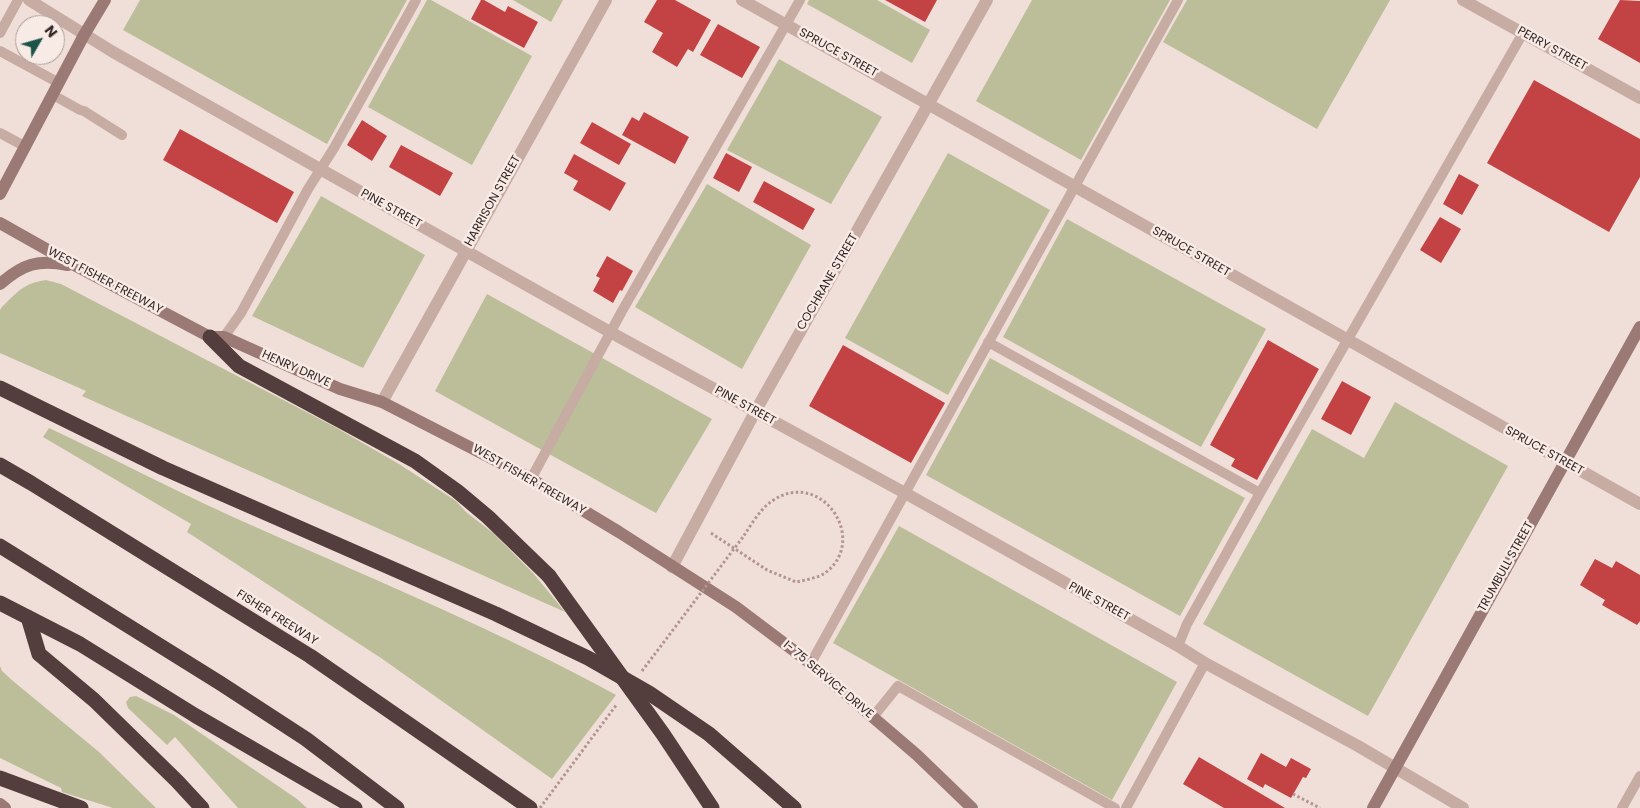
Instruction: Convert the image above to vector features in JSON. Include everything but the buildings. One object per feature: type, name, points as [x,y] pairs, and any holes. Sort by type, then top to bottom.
[{"type":"highway","points":[[217,337],[239,366],[415,461],[488,516],[549,576],[663,734],[712,808]]},
{"type":"highway","points":[[0,388],[162,468],[496,614],[588,658],[649,692],[709,734],[794,808]]},
{"type":"highway","name":"FISHER FREEWAY","points":[[0,465],[310,656],[530,808]]},
{"type":"highway","points":[[0,546],[220,683],[306,740],[397,808]]},
{"type":"highway","points":[[0,603],[80,644],[196,716],[355,808]]},
{"type":"highway","points":[[28,617],[39,654],[94,700],[202,808]]},
{"type":"highway","points":[[0,778],[81,808]]},
{"type":"street","name":"PINE STREET","points":[[29,0],[84,35],[320,169],[754,412],[905,493],[1205,663],[1358,746],[1463,808]]},
{"type":"street","points":[[0,194],[104,0]]},
{"type":"street","name":"HARRISON STREET","points":[[382,402],[606,0]]},
{"type":"street","name":"SPRUCE STREET","points":[[742,0],[1075,185],[1347,342],[1640,504]]},
{"type":"street","name":"COCHRANE STREET","points":[[672,566],[754,412],[930,104],[987,0]]},
{"type":"street","name":"PERRY STREET","points":[[1463,0],[1640,98]]},
{"type":"street","name":"WEST FISHER FREEWAY","points":[[0,223],[78,267],[217,337]]},
{"type":"street","points":[[0,284],[20,268],[32,263],[52,262],[78,267]]},
{"type":"street","name":"TRUMBULL STREET","points":[[1373,808],[1640,327]]},
{"type":"street","name":"HENRY DRIVE","points":[[217,337],[340,389],[382,402]]},
{"type":"street","name":"WEST FISHER FREEWAY","points":[[382,402],[471,446],[531,479],[672,566]]},
{"type":"street","name":"I- 75 SERVICE DRIVE","points":[[672,566],[736,607],[811,663],[917,755],[972,808]]},
{"type":"street","points":[[0,804],[5,808]]},
{"type":"lane","points":[[0,33],[18,0]]},
{"type":"lane","points":[[217,337],[241,314],[320,169],[334,148],[416,0]]},
{"type":"lane","points":[[531,479],[610,332],[800,0]]},
{"type":"lane","points":[[811,663],[1178,0]]},
{"type":"lane","points":[[1178,646],[1187,624],[1260,494],[1523,33]]},
{"type":"lane","points":[[0,51],[56,89],[80,110],[122,135]]},
{"type":"lane","points":[[0,133],[26,146]]},
{"type":"lane","points":[[988,342],[1260,494]]},
{"type":"lane","points":[[1126,808],[1205,663]]},
{"type":"lane","points":[[873,717],[898,686],[1115,808]]},
{"type":"lane","points":[[1622,808],[1640,776]]},
{"type":"path","points":[[716,537],[767,570],[796,582],[824,574],[834,564],[840,552],[842,531],[838,516],[826,502],[812,495],[796,492],[783,495],[771,502],[743,537]]},
{"type":"path","points":[[1293,794],[1320,808]]},
{"type":"green space","points":[[140,0],[407,0],[327,144],[123,30]]},
{"type":"green space","points":[[427,0],[431,0],[532,56],[472,165],[368,107]]},
{"type":"green space","points":[[513,0],[563,0],[551,22]]},
{"type":"green space","points":[[809,0],[877,0],[930,30],[912,63],[807,4]]},
{"type":"green space","points":[[1032,0],[1170,0],[1081,160],[976,101]]},
{"type":"green space","points":[[1187,0],[1390,0],[1317,129],[1163,42]]},
{"type":"green space","points":[[779,59],[882,117],[831,204],[727,150]]},
{"type":"green space","points":[[948,153],[1050,210],[948,395],[845,338]]},
{"type":"green space","points":[[707,184],[811,245],[742,369],[635,307]]},
{"type":"green space","points":[[321,196],[425,255],[363,368],[252,316]]},
{"type":"green space","points":[[1067,219],[1266,329],[1201,447],[1003,337]]},
{"type":"green space","points":[[46,280],[61,284],[335,427],[399,464],[456,501],[466,512],[493,533],[533,573],[565,612],[82,396],[86,391],[0,353],[0,310],[21,289],[32,283]]},
{"type":"green space","points":[[487,294],[712,419],[656,513],[435,391]]},
{"type":"green space","points":[[990,358],[1245,498],[1180,616],[926,475]]},
{"type":"green space","points":[[1395,402],[1508,466],[1368,716],[1203,624],[1312,429],[1364,458]]},
{"type":"green space","points":[[49,428],[233,517],[395,588],[529,650],[616,695],[552,779],[381,658],[187,532],[191,524],[43,437]]},
{"type":"green space","points":[[899,526],[1177,682],[1112,800],[833,643]]},
{"type":"green space","points":[[0,666],[2,671],[13,681],[99,752],[156,808],[113,808],[62,792],[61,788],[0,758]]},
{"type":"green space","points":[[136,696],[174,715],[297,799],[307,808],[238,808],[175,737],[167,745],[128,708],[126,702],[130,697]]}]
